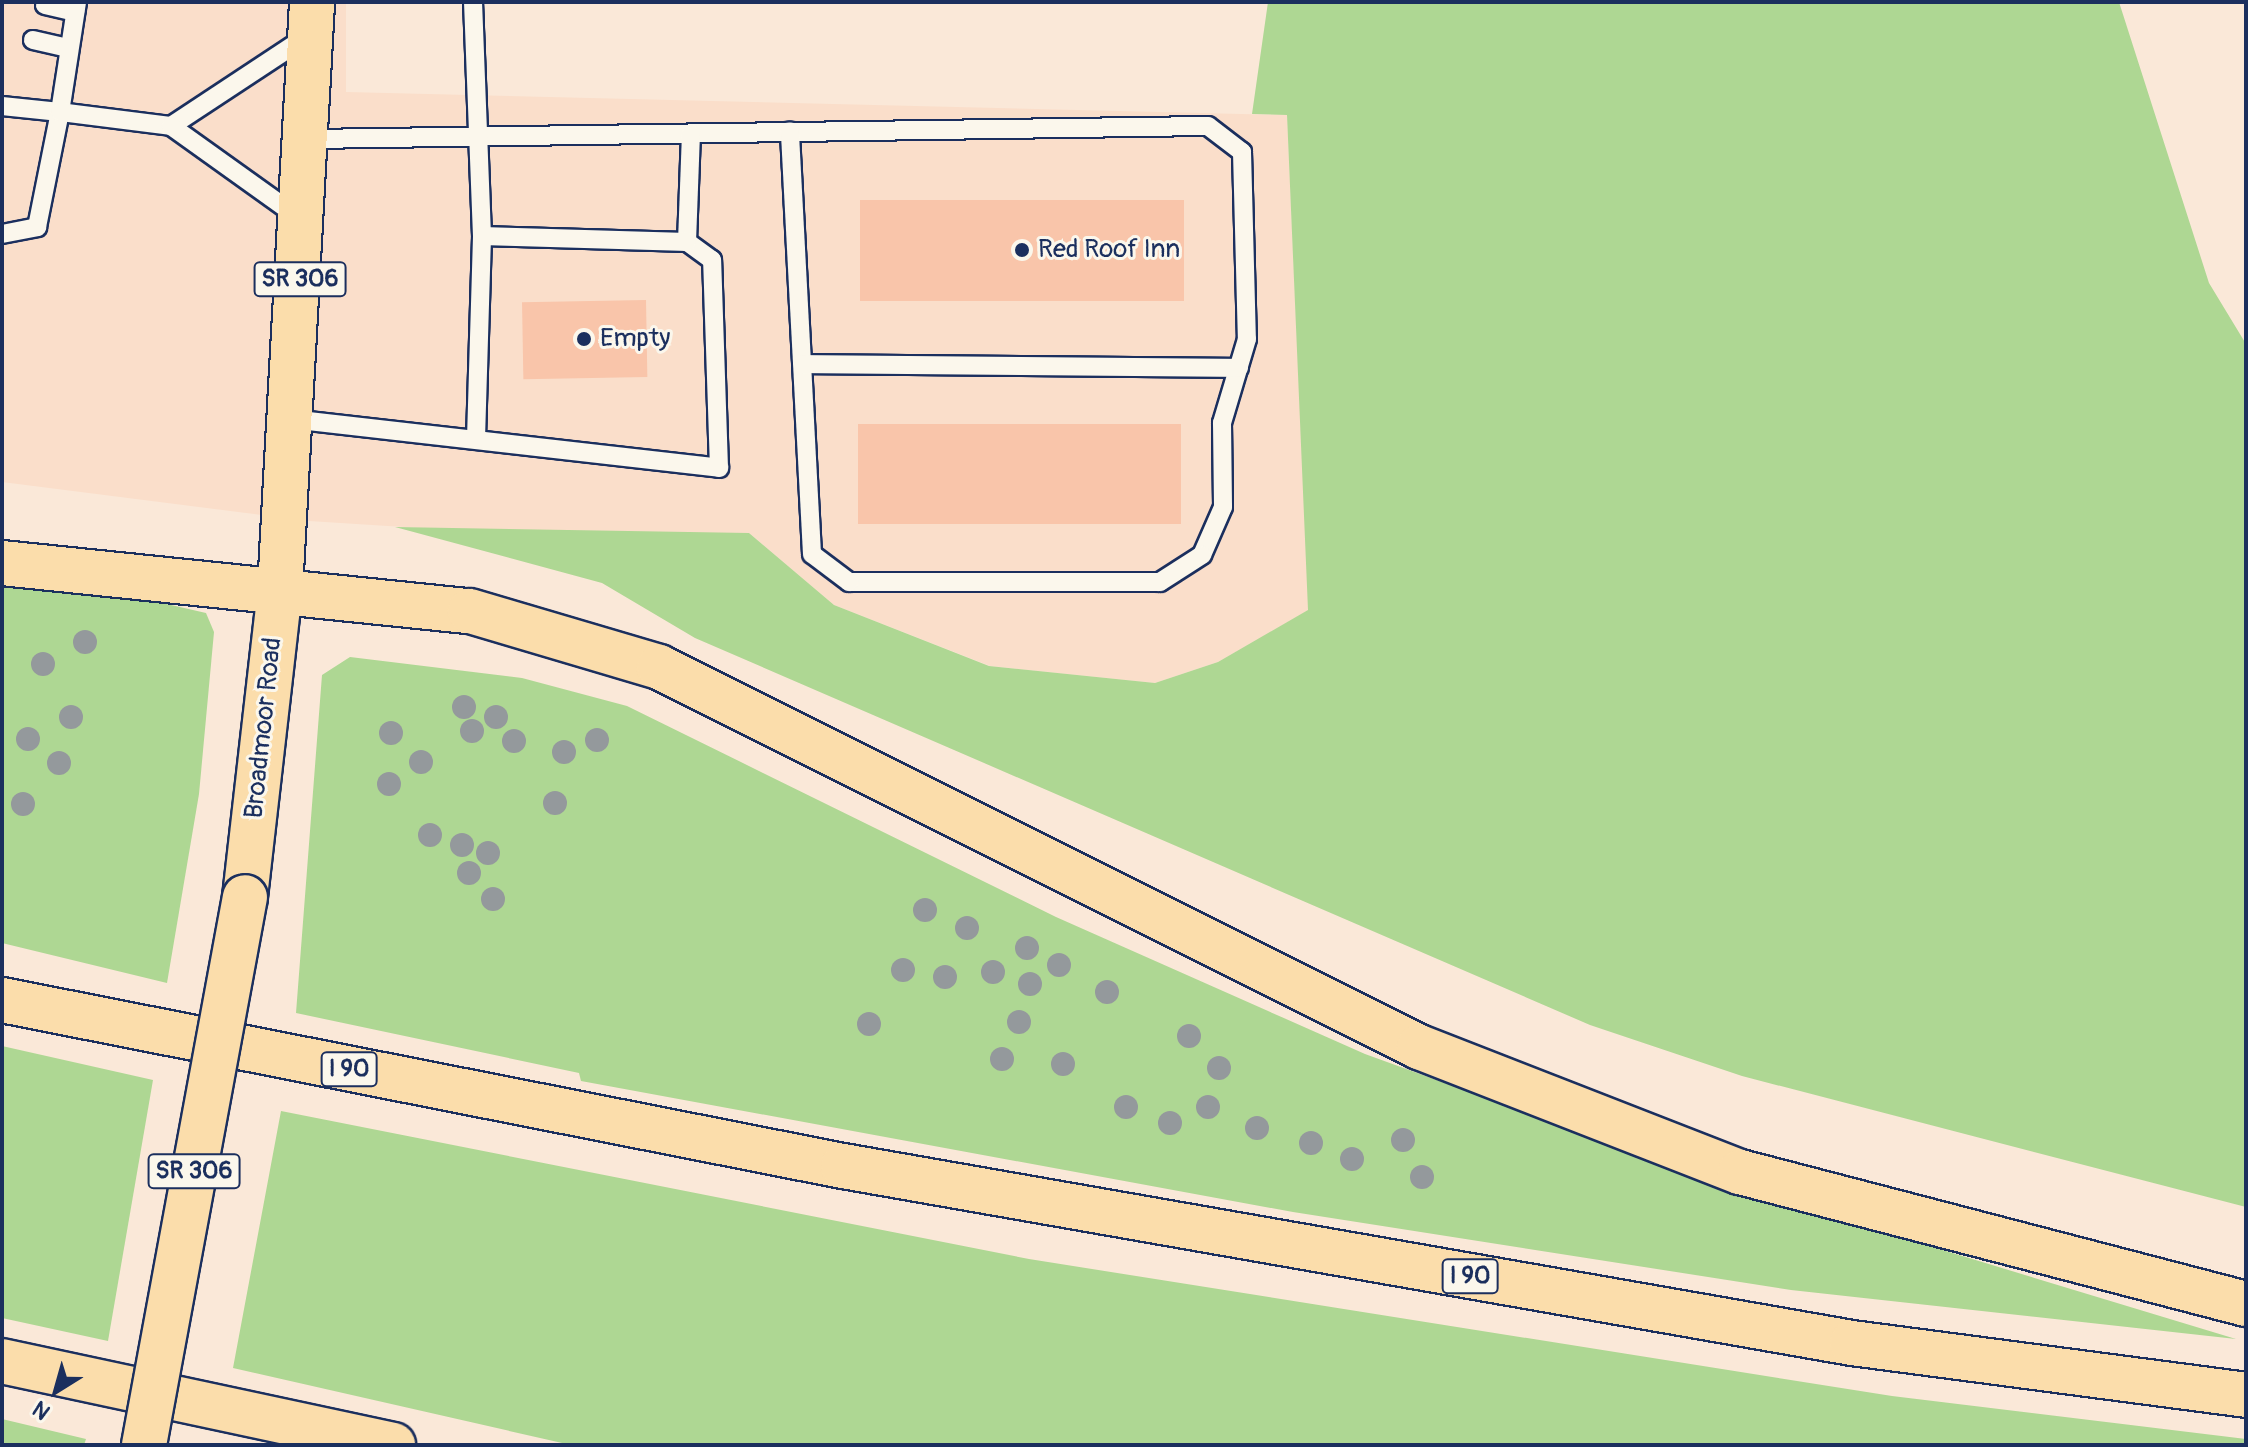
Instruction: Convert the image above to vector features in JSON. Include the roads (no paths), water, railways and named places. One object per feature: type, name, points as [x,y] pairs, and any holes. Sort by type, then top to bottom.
[{"type":"main road","name":"Broadmoor Road","points":[[144,1445],[245,897],[280,590],[309,139],[312,18]]},
{"type":"main road","points":[[2,563],[470,611],[659,667],[1419,1047],[1740,1172],[2246,1304]]},
{"type":"main road","name":"I 90","points":[[2,1000],[936,1182],[1852,1343],[2246,1395]]},
{"type":"main road","points":[[2,1361],[393,1445]]},
{"type":"lane","points":[[473,2],[482,236],[476,439]]},
{"type":"lane","points":[[2,234],[37,227],[60,112],[76,7],[45,5]]},
{"type":"lane","points":[[171,126],[312,18]]},
{"type":"lane","points":[[33,40],[69,48]]},
{"type":"lane","points":[[2,106],[171,126],[303,221]]},
{"type":"lane","points":[[309,139],[691,134],[790,132],[1208,126],[1242,152],[1247,339],[1222,423],[1223,507],[1202,555],[1160,582],[849,582],[812,554],[790,132]]},
{"type":"lane","points":[[687,242],[691,134]]},
{"type":"lane","points":[[291,419],[719,468],[712,260],[687,242],[482,236]]},
{"type":"lane","points":[[803,364],[1239,368]]},
{"type":"place","name":"Red Roof Inn","points":[[1022,250]]},
{"type":"place","name":"Empty","points":[[584,339]]}]
